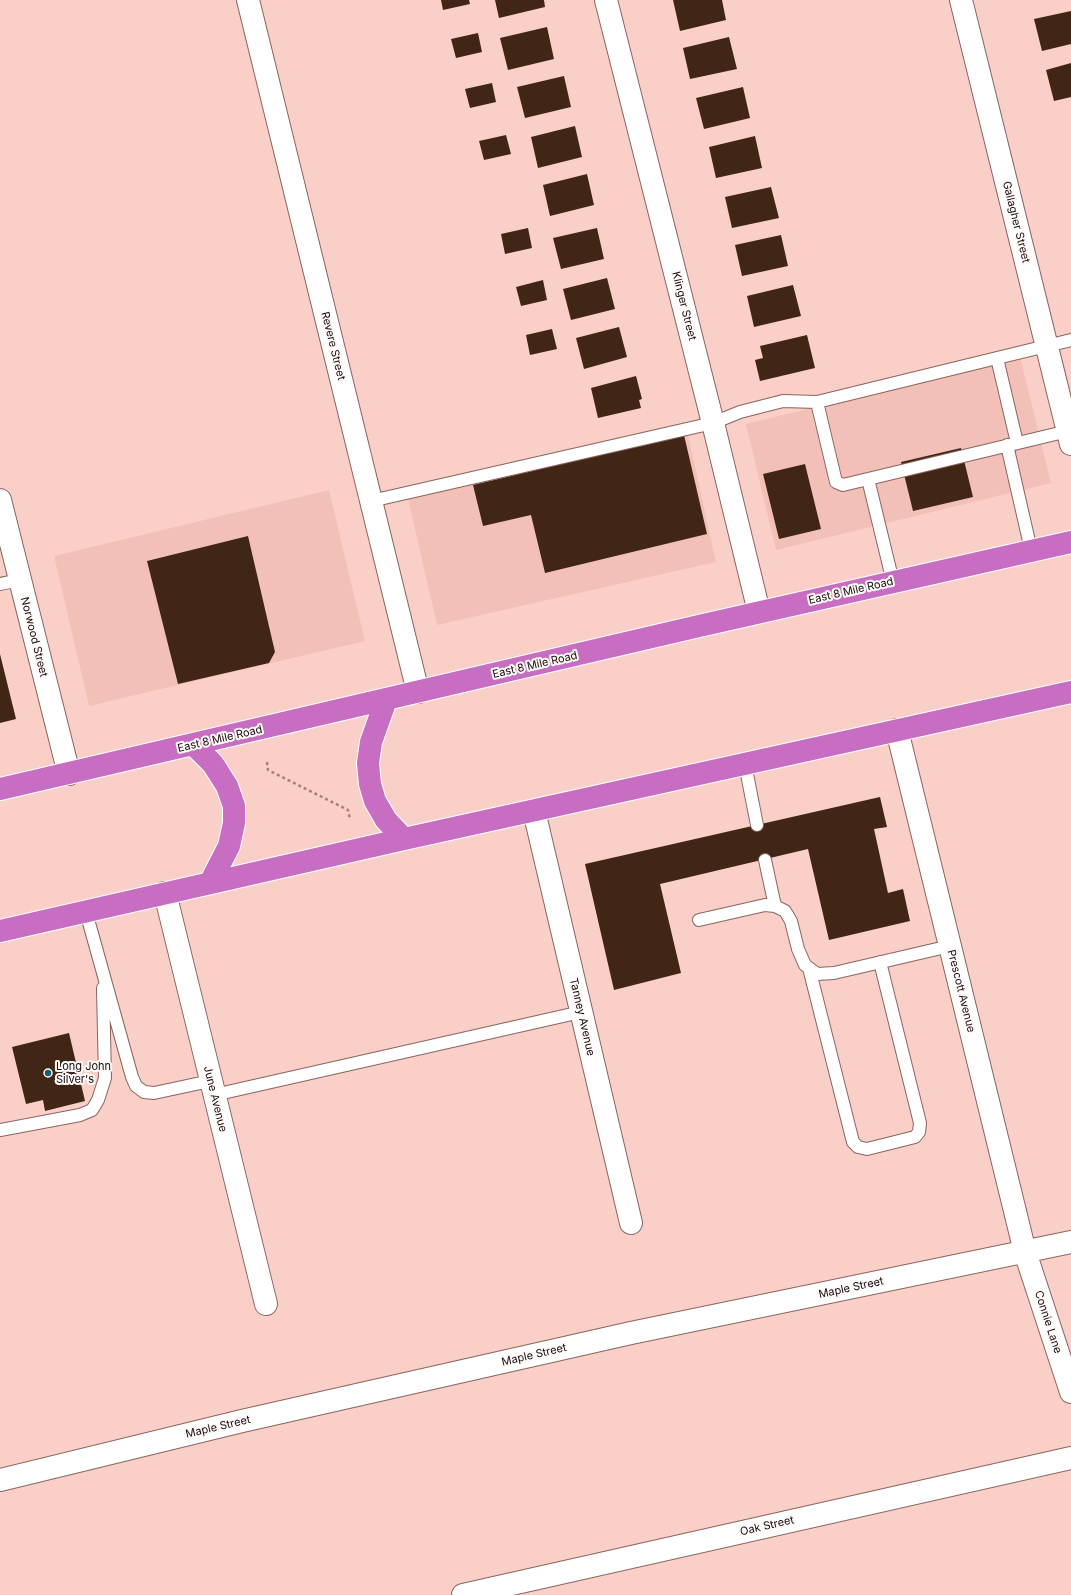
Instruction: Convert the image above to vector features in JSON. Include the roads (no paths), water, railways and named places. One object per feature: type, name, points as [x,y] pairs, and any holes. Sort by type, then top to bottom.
[{"type":"highway","name":"East 8 Mile Road","points":[[0,789],[194,745],[759,612],[1071,542]]},
{"type":"highway","points":[[0,931],[404,839],[1071,692]]},
{"type":"highway","points":[[386,700],[371,742],[368,763],[370,784],[375,802],[386,820],[404,839]]},
{"type":"highway","points":[[194,745],[212,764],[228,786],[234,806],[234,823],[228,846],[210,883]]},
{"type":"street","name":"Revere Street","points":[[248,0],[418,692]]},
{"type":"street","name":"Klinger Street","points":[[606,0],[713,423],[759,612]]},
{"type":"street","name":"Gallagher Street","points":[[961,0],[1069,437]]},
{"type":"street","name":"Norwood Street","points":[[0,500],[10,582],[69,774]]},
{"type":"street","name":"Prescott Avenue","points":[[897,730],[1025,1252]]},
{"type":"street","name":"Tanney Avenue","points":[[534,811],[631,1223]]},
{"type":"street","name":"June Avenue","points":[[165,893],[266,1304]]},
{"type":"street","name":"Maple Street","points":[[0,1480],[242,1421],[623,1335],[1071,1242]]},
{"type":"street","name":"Connie Lane","points":[[1025,1252],[1071,1392]]},
{"type":"street","name":"Oak Street","points":[[463,1595],[1071,1458]]},
{"type":"lane","points":[[371,501],[713,423],[740,412],[783,401],[817,402],[1071,340]]},
{"type":"lane","points":[[997,358],[1032,550]]},
{"type":"lane","points":[[817,402],[836,482],[844,485],[1012,444],[1069,437]]},
{"type":"lane","points":[[868,479],[893,582]]},
{"type":"lane","points":[[745,764],[758,825]]},
{"type":"lane","points":[[765,860],[775,906]]},
{"type":"lane","points":[[700,920],[766,905],[775,906],[785,911],[791,921],[798,949],[805,965],[817,974],[834,973],[950,946]]},
{"type":"lane","points":[[86,912],[132,1077],[136,1086],[144,1092],[154,1094],[212,1088],[581,1012]]},
{"type":"lane","points":[[809,968],[853,1142],[858,1147],[867,1149],[915,1137],[920,1128],[880,962]]},
{"type":"lane","points":[[0,1130],[80,1115],[92,1110],[98,1100],[105,1078],[102,970]]},
{"type":"place","name":"Long John Silver's","points":[[48,1073]]}]
